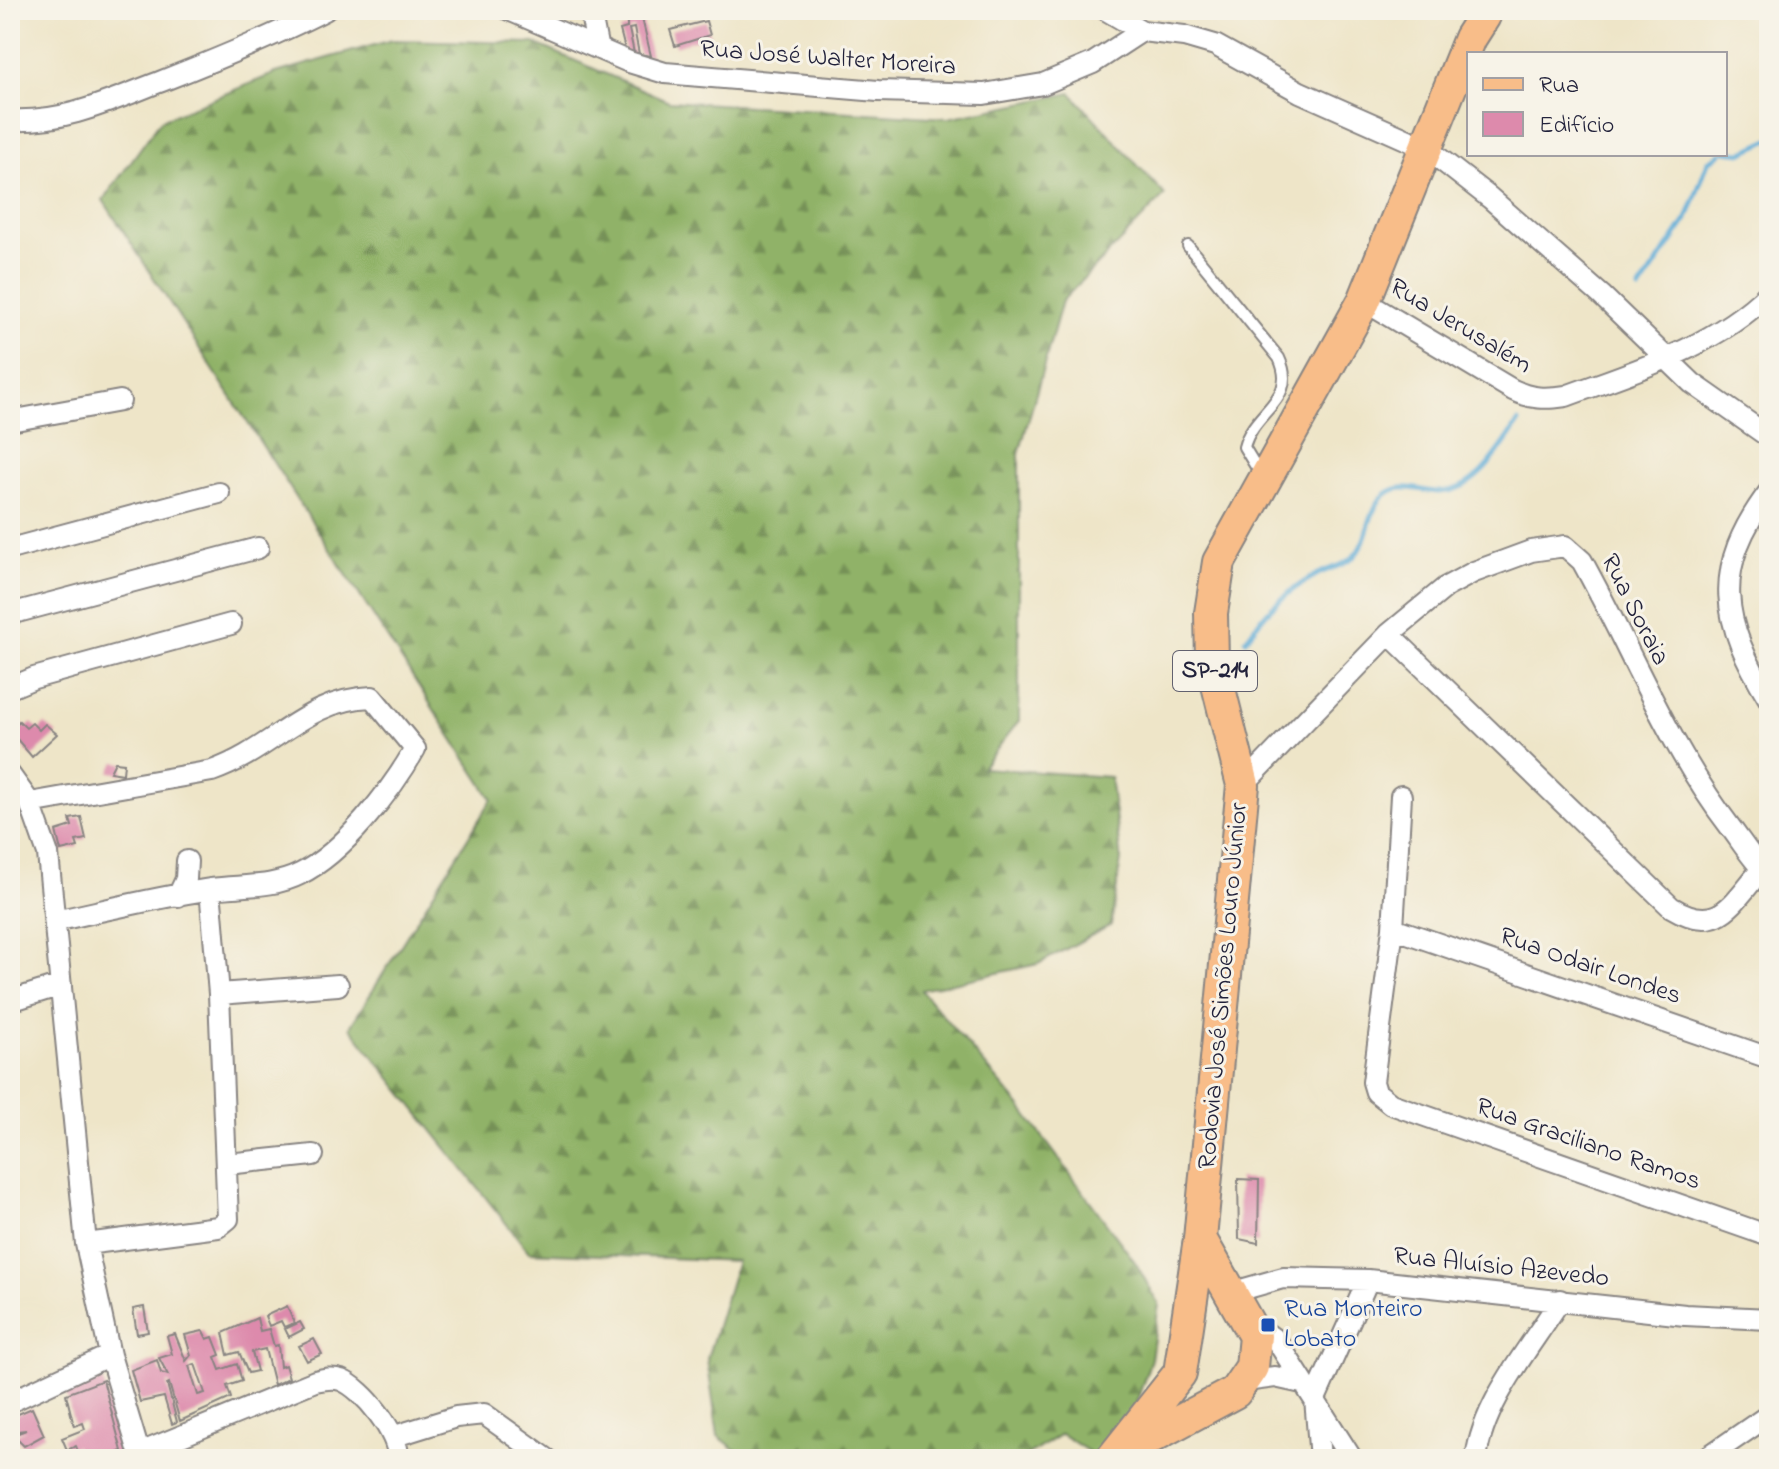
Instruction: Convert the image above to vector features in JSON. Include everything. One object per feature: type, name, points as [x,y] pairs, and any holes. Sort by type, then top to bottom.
[{"type":"main road","name":"Rodovia José Simões Louro Júnior","points":[[1473,52],[1485,13]]},
{"type":"main road","name":"Rodovia José Simões Louro Júnior","points":[[1113,1458],[1180,1373],[1200,1239],[1243,785],[1212,661],[1211,613],[1219,562],[1364,301],[1470,38],[1485,13]]},
{"type":"main road","name":"Rodovia José Simões Louro Júnior","points":[[1439,118],[1467,69]]},
{"type":"main road","points":[[1180,1373],[1195,1395],[1205,1399],[1240,1387],[1256,1351],[1255,1336],[1200,1239]]},
{"type":"main road","points":[[1191,1311],[1238,1306]]},
{"type":"main road","name":"Rodovia José Simões Louro Júnior","points":[[1113,1458],[1240,1387]]},
{"type":"street","points":[[10,120],[40,122],[72,116],[232,53],[325,10]]},
{"type":"street","name":"Rua José Walter Moreira","points":[[509,10],[597,45],[629,62],[679,75],[878,91],[984,94],[1043,84],[1093,63],[1142,31]]},
{"type":"street","points":[[590,10],[597,45]]},
{"type":"street","points":[[1106,10],[1142,31],[1184,36],[1215,45],[1300,92],[1426,148],[1490,198],[1601,295],[1692,383],[1769,437]]},
{"type":"street","name":"Rua Jerusalém","points":[[1364,301],[1530,398],[1566,396],[1667,358],[1722,330],[1769,293]]},
{"type":"street","points":[[10,421],[120,401]]},
{"type":"street","points":[[1769,492],[1742,537],[1727,594],[1733,628],[1743,656],[1769,699]]},
{"type":"street","points":[[10,549],[219,493]]},
{"type":"street","name":"Rua Soraia","points":[[1243,785],[1389,634],[1446,587],[1474,572],[1553,546],[1565,546],[1574,552],[1590,575],[1668,732],[1718,812],[1766,873],[1710,920],[1699,920],[1671,907],[1389,634]]},
{"type":"street","points":[[10,614],[258,548]]},
{"type":"street","points":[[10,688],[34,678],[231,624]]},
{"type":"street","points":[[30,803],[212,771],[263,747],[326,704],[372,697],[415,749],[343,842],[321,862],[298,875],[275,883],[210,889],[55,921]]},
{"type":"street","points":[[10,775],[30,803],[48,854],[86,1244],[110,1355],[140,1456],[315,1381],[332,1378],[344,1381],[395,1436],[398,1459]]},
{"type":"street","points":[[1393,928],[1401,796]]},
{"type":"street","points":[[178,896],[186,879],[187,861]]},
{"type":"street","points":[[86,1244],[224,1224],[230,1210],[219,994],[210,889]]},
{"type":"street","name":"Rua Odair Londes","points":[[1393,928],[1769,1058]]},
{"type":"street","name":"Rua Graciliano Ramos","points":[[1393,928],[1373,1082],[1376,1092],[1391,1104],[1769,1236]]},
{"type":"street","points":[[10,1001],[61,985]]},
{"type":"street","points":[[219,994],[338,985]]},
{"type":"street","points":[[227,1164],[313,1155]]},
{"type":"street","name":"Rua Aluísio Azevedo","points":[[1238,1306],[1283,1278],[1368,1280],[1685,1315],[1769,1319]]},
{"type":"street","points":[[1320,1459],[1308,1391],[1368,1280]]},
{"type":"street","points":[[1476,1459],[1478,1439],[1493,1407],[1560,1300]]},
{"type":"street","points":[[1238,1306],[1277,1341],[1352,1459]]},
{"type":"street","points":[[10,1402],[110,1355]]},
{"type":"street","points":[[1240,1387],[1275,1377],[1308,1391]]},
{"type":"street","points":[[395,1436],[456,1417],[484,1414],[498,1420],[547,1459]]},
{"type":"street","points":[[1705,1459],[1769,1415]]},
{"type":"lane","points":[[1188,246],[1279,358],[1286,373],[1285,389],[1248,430],[1244,447],[1248,460],[1264,480]]},
{"type":"green space","points":[[392,40],[534,43],[669,101],[948,118],[1071,93],[1165,195],[1062,301],[1019,454],[1019,721],[982,768],[1110,777],[1121,860],[1111,925],[1038,964],[921,990],[1020,1106],[1135,1262],[1159,1304],[1151,1359],[1130,1422],[1100,1459],[1061,1434],[1022,1459],[748,1459],[718,1436],[707,1359],[737,1261],[529,1252],[350,1027],[492,799],[103,200],[161,120],[276,73]]},
{"type":"building","points":[[629,10],[640,10],[651,56],[639,54],[634,28],[629,29],[635,58],[626,53],[620,30],[627,28],[627,21],[631,20]]},
{"type":"building","points":[[706,21],[710,35],[675,46],[670,30]]},
{"type":"building","points":[[19,721],[26,728],[32,723],[39,730],[45,724],[57,734],[32,757],[10,731]]},
{"type":"building","points":[[115,762],[124,763],[123,774],[110,772]]},
{"type":"building","points":[[81,817],[86,839],[76,841],[78,847],[61,851],[56,831],[72,826],[70,819]]},
{"type":"building","points":[[1238,1179],[1259,1180],[1258,1243],[1239,1239]]},
{"type":"building","points":[[287,1306],[294,1323],[284,1327],[281,1321],[269,1326],[265,1316]]},
{"type":"building","points":[[144,1307],[148,1332],[137,1334],[133,1309]]},
{"type":"building","points":[[257,1318],[260,1331],[269,1329],[274,1346],[278,1345],[280,1367],[285,1365],[289,1378],[274,1385],[265,1349],[252,1352],[257,1371],[248,1373],[239,1352],[228,1355],[223,1333]]},
{"type":"building","points":[[300,1322],[304,1329],[289,1337],[285,1329]]},
{"type":"building","points":[[203,1331],[207,1339],[213,1337],[220,1355],[215,1357],[220,1370],[237,1364],[242,1381],[227,1386],[231,1398],[180,1421],[167,1384],[177,1422],[172,1424],[164,1397],[140,1402],[131,1370],[157,1360],[161,1373],[168,1375],[159,1358],[172,1354],[167,1336],[175,1334],[186,1361],[191,1355],[185,1335]],"holes":[[[195,1364],[205,1393],[198,1395],[189,1366]]]},
{"type":"building","points":[[314,1339],[322,1354],[307,1361],[299,1346]]},
{"type":"building","points":[[103,1380],[122,1451],[119,1452],[121,1459],[81,1459],[76,1446],[67,1450],[62,1438],[85,1429],[83,1423],[74,1426],[66,1394]]},
{"type":"building","points":[[32,1408],[44,1435],[24,1446],[13,1435],[26,1430],[17,1431],[11,1417]]},
{"type":"waterway","points":[[1727,151],[1741,153],[1769,140]]},
{"type":"waterway","points":[[1639,290],[1687,219],[1708,162],[1717,156]]},
{"type":"waterway","points":[[1246,640],[1287,594],[1318,574],[1351,559],[1363,541],[1379,501],[1386,494],[1401,488],[1439,492],[1465,485],[1486,467],[1519,422]]},
{"type":"place","name":"Rua Monteiro Lobato","points":[[1268,1325]]}]
